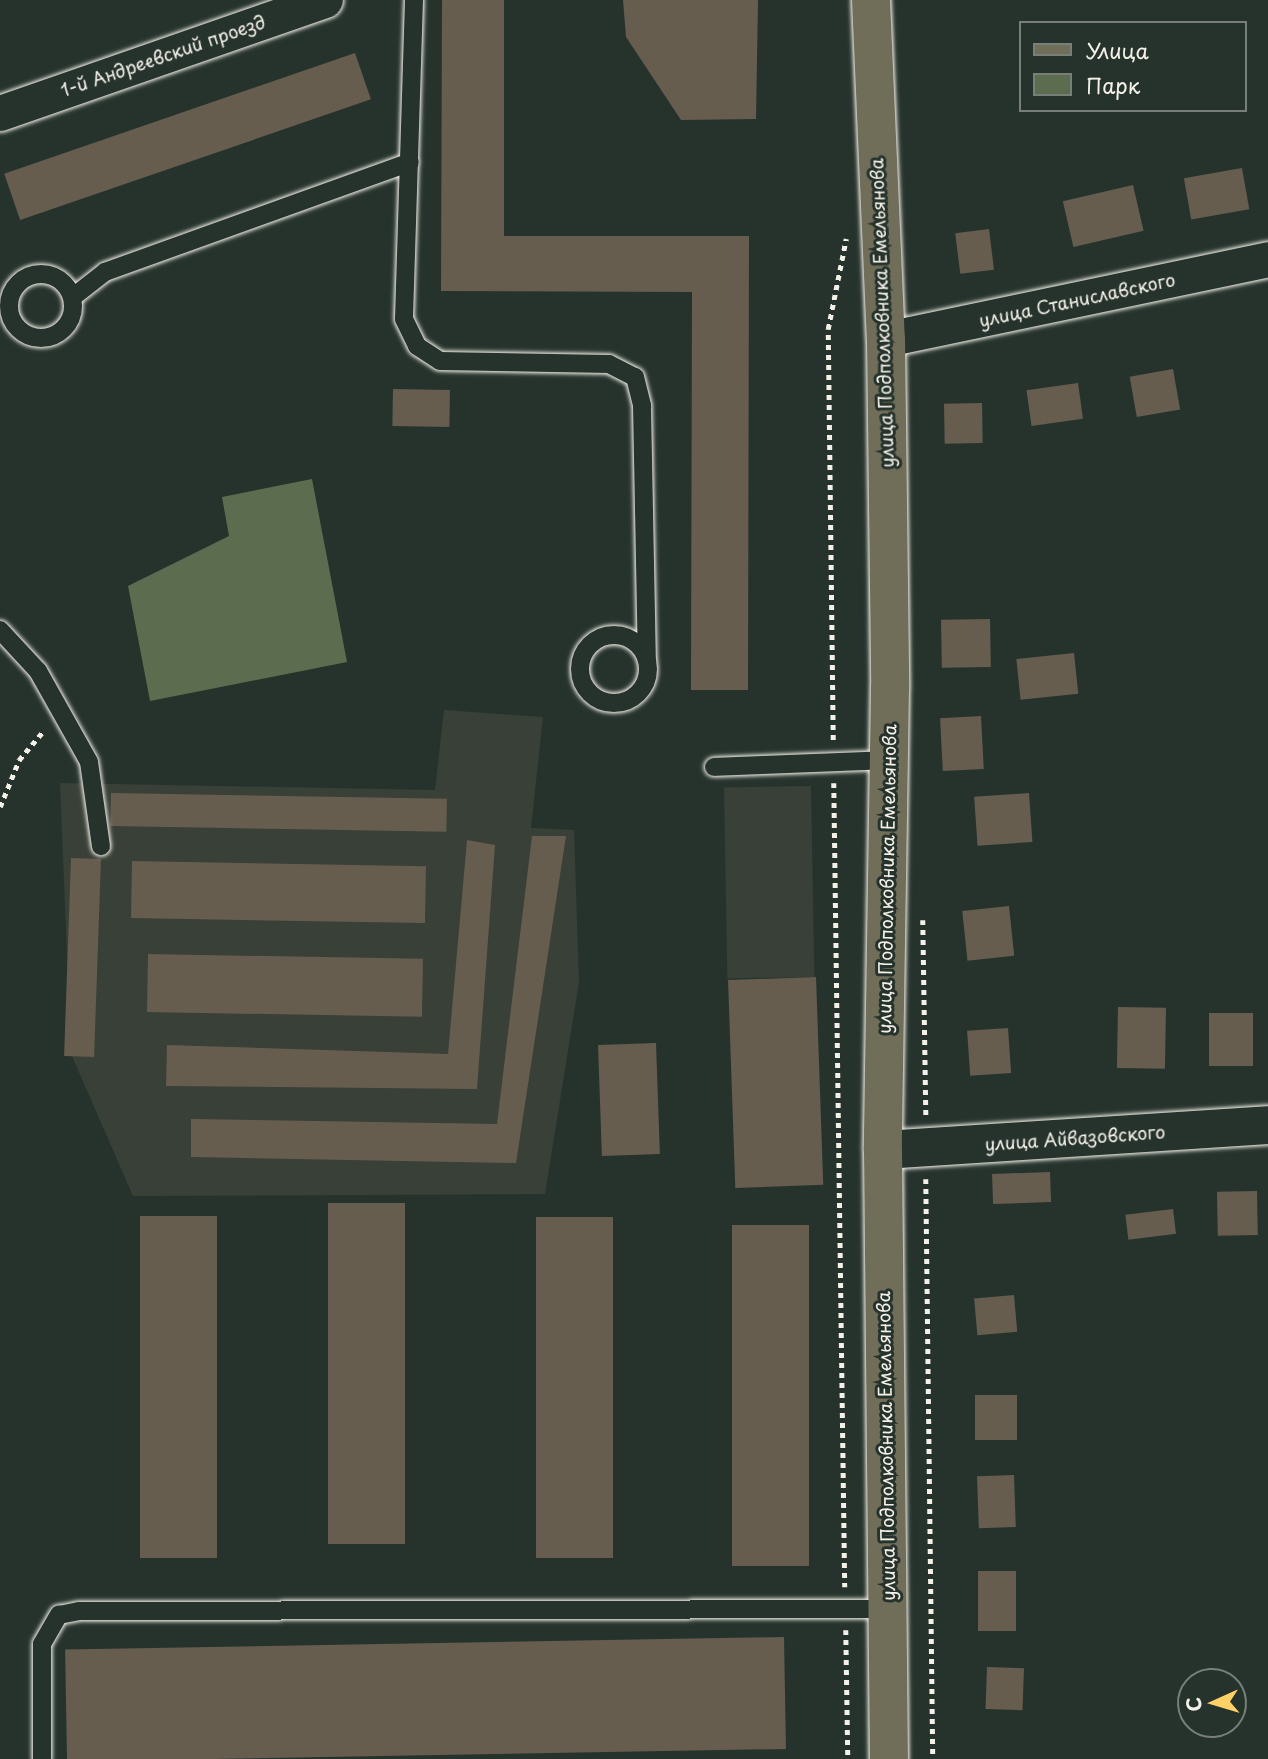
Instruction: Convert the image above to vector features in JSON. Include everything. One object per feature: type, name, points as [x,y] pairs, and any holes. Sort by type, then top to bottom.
[{"type":"main road","name":"улица Подполковника Емельянова","points":[[871,0],[886,339],[888,760],[883,1150],[889,1759]]},
{"type":"street","name":"1-й Андреевский проезд","points":[[0,113],[325,0]]},
{"type":"street","name":"улица Станиславского","points":[[886,339],[1268,259]]},
{"type":"street","name":"улица Айвазовского","points":[[883,1150],[1268,1125]]},
{"type":"lane","points":[[414,0],[404,319],[417,346],[440,361],[609,363],[635,377],[642,406],[647,660]]},
{"type":"lane","points":[[73,297],[105,272],[410,162]]},
{"type":"lane","points":[[0,630],[38,671],[89,762],[101,846]]},
{"type":"lane","points":[[713,767],[888,760]]},
{"type":"lane","points":[[42,1759],[42,1644],[59,1615],[887,1609]]},
{"type":"path","points":[[848,1759],[828,329],[849,225]]},
{"type":"path","points":[[0,807],[19,760],[61,711]]},
{"type":"shaded area","points":[[444,710],[543,717],[531,828],[574,830],[579,982],[545,1194],[133,1196],[71,1054],[60,783],[435,790]]},
{"type":"shaded area","points":[[811,786],[814,977],[727,978],[724,788]]},
{"type":"green space","points":[[312,479],[347,662],[150,701],[128,586],[229,536],[222,497]]},
{"type":"building","points":[[442,0],[504,0],[504,236],[749,236],[748,690],[691,690],[692,292],[441,291]]},
{"type":"building","points":[[623,0],[758,0],[756,119],[681,120],[626,37]]},
{"type":"building","points":[[355,53],[371,99],[20,220],[4,174]]},
{"type":"building","points":[[1242,168],[1249,209],[1191,220],[1184,178]]},
{"type":"building","points":[[1133,185],[1144,231],[1073,247],[1063,201]]},
{"type":"building","points":[[989,229],[994,270],[960,274],[955,233]]},
{"type":"building","points":[[1173,369],[1180,409],[1137,417],[1130,377]]},
{"type":"building","points":[[1078,383],[1083,419],[1032,426],[1027,390]]},
{"type":"building","points":[[393,389],[450,390],[449,427],[392,426]]},
{"type":"building","points":[[982,403],[983,443],[945,444],[944,404]]},
{"type":"building","points":[[990,619],[991,667],[942,668],[941,620]]},
{"type":"building","points":[[1074,653],[1078,694],[1021,700],[1016,659]]},
{"type":"building","points":[[981,716],[984,769],[943,771],[940,718]]},
{"type":"building","points":[[111,793],[447,799],[446,832],[110,826]]},
{"type":"building","points":[[1029,793],[1032,842],[978,846],[974,797]]},
{"type":"building","points":[[532,836],[566,836],[516,1163],[191,1157],[191,1119],[497,1124]]},
{"type":"building","points":[[467,840],[495,845],[477,1089],[166,1086],[167,1045],[448,1054]]},
{"type":"building","points":[[71,858],[101,859],[94,1057],[64,1056]]},
{"type":"building","points":[[132,861],[426,866],[425,923],[131,918]]},
{"type":"building","points":[[1009,906],[1014,956],[967,961],[962,911]]},
{"type":"building","points":[[148,954],[423,959],[422,1017],[147,1012]]},
{"type":"building","points":[[816,977],[823,1185],[735,1188],[728,980]]},
{"type":"building","points":[[1118,1007],[1166,1008],[1165,1069],[1117,1068]]},
{"type":"building","points":[[1209,1013],[1253,1013],[1253,1066],[1209,1066]]},
{"type":"building","points":[[1008,1028],[1011,1073],[970,1076],[967,1031]]},
{"type":"building","points":[[656,1043],[660,1154],[602,1156],[598,1045]]},
{"type":"building","points":[[1050,1172],[1051,1202],[993,1204],[992,1174]]},
{"type":"building","points":[[1257,1191],[1258,1235],[1218,1236],[1217,1192]]},
{"type":"building","points":[[328,1203],[405,1203],[405,1544],[328,1544]]},
{"type":"building","points":[[1173,1209],[1176,1234],[1128,1240],[1125,1215]]},
{"type":"building","points":[[140,1216],[217,1216],[217,1558],[140,1558]]},
{"type":"building","points":[[536,1217],[613,1217],[613,1558],[536,1558]]},
{"type":"building","points":[[732,1225],[809,1225],[809,1566],[732,1566]]},
{"type":"building","points":[[1014,1295],[1017,1332],[977,1335],[974,1298]]},
{"type":"building","points":[[975,1395],[1017,1395],[1017,1440],[975,1440]]},
{"type":"building","points":[[1014,1475],[1016,1527],[979,1528],[977,1476]]},
{"type":"building","points":[[978,1571],[1016,1571],[1016,1631],[978,1631]]},
{"type":"building","points":[[784,1637],[786,1749],[67,1759],[65,1650]]},
{"type":"building","points":[[987,1667],[1024,1668],[1023,1710],[986,1709]]}]
